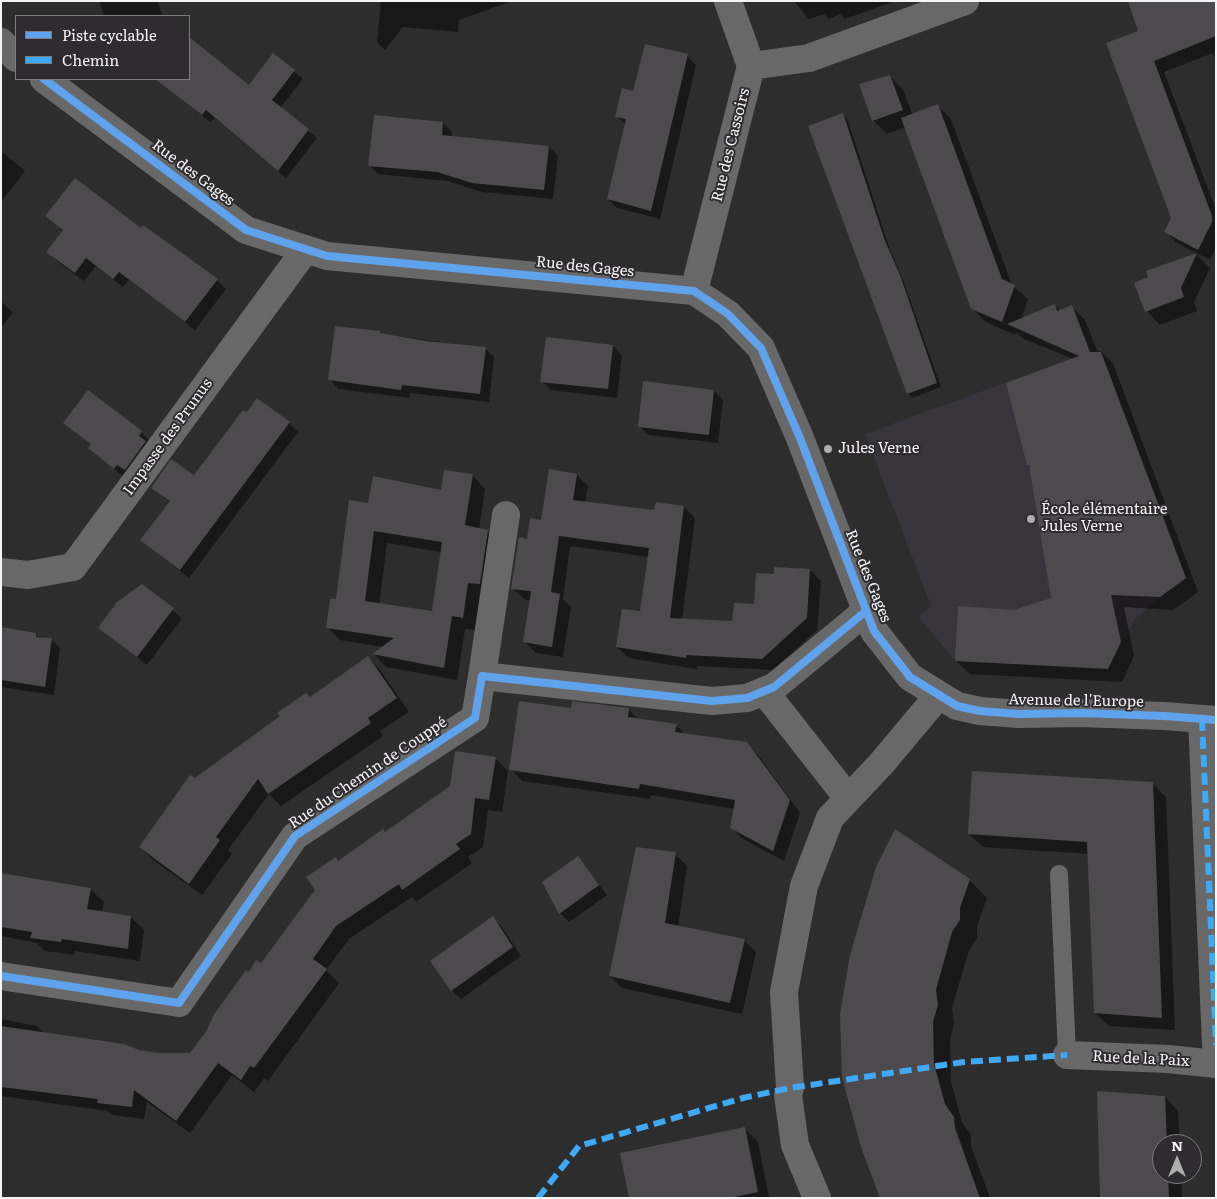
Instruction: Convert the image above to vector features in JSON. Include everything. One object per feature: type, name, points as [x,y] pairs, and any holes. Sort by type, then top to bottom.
[{"type":"street","points":[[728,1],[751,66],[809,58],[965,1]]},
{"type":"street","points":[[1,42],[15,57]]},
{"type":"street","name":"Rue des Cassoirs","points":[[694,291],[751,66]]},
{"type":"street","name":"Rue des Gages","points":[[45,80],[246,230],[327,256],[694,291],[728,314],[761,348],[800,438],[874,631],[910,677],[938,696]]},
{"type":"street","name":"Impasse des Prunus","points":[[1,572],[28,575],[73,567],[306,249]]},
{"type":"street","points":[[506,515],[482,676],[712,702],[747,698],[774,686],[866,611]]},
{"type":"street","name":"Rue du Chemin de Couppé","points":[[1,976],[179,1003],[294,836],[475,718],[482,676]]},
{"type":"street","points":[[764,691],[848,798]]},
{"type":"street","points":[[817,1198],[795,1145],[788,1094],[790,1088],[784,992],[804,886],[830,818],[938,696]]},
{"type":"street","name":"Avenue de l'Europe","points":[[938,696],[957,706],[980,711],[1019,714],[1081,713],[1209,720]]},
{"type":"street","points":[[1209,720],[1216,1045]]},
{"type":"street","name":"Rue de la Paix","points":[[1067,1055],[1168,1059],[1216,1064]]},
{"type":"lane","points":[[1059,874],[1067,1055]]},
{"type":"shaded area","name":"École élémentaire Jules Verne","points":[[1100,348],[1187,580],[1160,597],[1135,619],[1114,653],[1108,669],[955,661],[918,616],[931,606],[865,434]]},
{"type":"building","points":[[1128,1],[1216,1],[1216,36],[1154,61],[1212,216],[1212,222],[1198,250],[1164,232],[1171,218],[1106,43],[1138,31]]},
{"type":"building","points":[[190,38],[249,85],[273,53],[295,70],[272,100],[309,129],[278,171],[206,110],[202,115],[156,80],[190,80]]},
{"type":"building","points":[[645,44],[688,54],[651,211],[607,199],[626,119],[615,117],[622,88],[633,91]]},
{"type":"building","points":[[890,75],[903,110],[872,121],[859,84]]},
{"type":"building","points":[[938,104],[1002,279],[1015,285],[1002,322],[971,309],[901,118]]},
{"type":"building","points":[[843,113],[885,241],[900,275],[937,383],[907,394],[808,126]]},
{"type":"building","points":[[374,115],[443,122],[442,135],[549,146],[544,190],[472,183],[437,172],[368,166]]},
{"type":"building","points":[[75,178],[141,228],[143,225],[218,279],[185,322],[119,272],[113,279],[86,258],[75,273],[46,252],[63,230],[45,216]]},
{"type":"building","points":[[1197,253],[1181,288],[1184,297],[1145,312],[1134,283],[1148,277],[1146,271]]},
{"type":"building","points":[[1055,304],[1057,311],[1072,305],[1090,352],[1101,352],[1186,578],[1160,597],[1111,595],[1121,642],[1108,669],[955,661],[958,606],[1014,610],[1051,598],[1029,465],[1027,465],[1006,383],[1079,356],[1007,324]]},
{"type":"building","points":[[335,326],[380,331],[380,333],[426,341],[486,347],[480,394],[402,385],[401,390],[328,380]]},
{"type":"building","points":[[546,337],[613,345],[608,389],[540,382]]},
{"type":"building","points":[[643,381],[714,390],[709,435],[638,427]]},
{"type":"building","points":[[88,390],[142,431],[139,436],[146,441],[125,470],[117,465],[114,469],[88,448],[91,444],[63,423]]},
{"type":"building","points":[[257,398],[290,422],[180,570],[140,540],[170,501],[151,488],[171,459],[194,475],[243,410],[247,412]]},
{"type":"building","points":[[549,469],[577,474],[573,500],[654,510],[656,502],[684,506],[670,618],[732,621],[734,603],[754,604],[756,573],[774,574],[774,567],[810,569],[807,618],[762,659],[686,655],[686,658],[616,647],[622,609],[640,611],[649,548],[559,536],[551,592],[560,594],[552,647],[523,642],[531,591],[511,589],[519,537],[527,539],[530,518],[541,520]]},
{"type":"building","points":[[444,470],[473,474],[465,525],[488,530],[480,584],[468,583],[463,618],[452,616],[444,668],[372,654],[394,638],[326,628],[330,599],[336,599],[349,500],[368,503],[373,476],[441,490]],"holes":[[[374,531],[442,542],[432,611],[365,601]]]},
{"type":"building","points":[[142,584],[174,608],[137,657],[98,628],[117,602]]},
{"type":"building","points":[[1,627],[36,633],[36,637],[52,638],[45,687],[1,680]]},
{"type":"building","points":[[368,656],[397,698],[368,718],[371,723],[268,794],[258,779],[216,837],[220,840],[189,884],[139,847],[190,775],[195,778],[280,716],[277,713],[306,693],[310,697]]},
{"type":"building","points":[[519,701],[571,708],[572,701],[629,708],[628,717],[677,724],[675,732],[747,742],[790,800],[773,851],[730,828],[735,800],[640,784],[639,789],[509,770]]},
{"type":"building","points":[[455,751],[496,757],[489,800],[475,798],[471,834],[456,844],[460,849],[402,890],[399,884],[336,926],[313,959],[327,969],[254,1068],[250,1066],[241,1080],[218,1063],[176,1121],[134,1090],[132,1107],[97,1103],[98,1099],[1,1087],[1,1026],[124,1044],[139,1050],[158,1053],[190,1053],[207,1030],[213,1016],[246,970],[249,972],[256,960],[261,963],[315,890],[306,877],[336,857],[338,861],[383,829],[385,832],[450,786]]},
{"type":"building","points":[[972,771],[1153,782],[1162,1018],[1094,1013],[1087,842],[968,834]]},
{"type":"building","points":[[895,829],[970,879],[960,908],[960,920],[952,932],[936,990],[938,1005],[933,1022],[934,1064],[945,1104],[954,1117],[955,1128],[980,1198],[880,1198],[861,1147],[842,1077],[840,1014],[850,955],[876,867]]},
{"type":"building","points":[[636,847],[676,852],[665,923],[745,939],[730,1003],[609,976]]},
{"type":"building","points":[[578,856],[599,885],[559,914],[542,882]]},
{"type":"building","points":[[1,873],[91,888],[87,909],[131,916],[128,949],[62,939],[61,942],[30,938],[32,932],[1,927]]},
{"type":"building","points":[[493,916],[513,947],[451,991],[430,961]]},
{"type":"building","points":[[1097,1091],[1165,1096],[1167,1134],[1152,1134],[1152,1184],[1168,1184],[1169,1198],[1100,1198]]},
{"type":"building","points":[[745,1127],[758,1192],[730,1198],[629,1198],[620,1153]]},
{"type":"marked path","points":[[1202,719],[1216,1045]]},
{"type":"marked path","points":[[538,1198],[579,1146],[743,1098],[790,1088],[964,1062],[1067,1055]]},
{"type":"cycle path","points":[[45,80],[246,230],[327,256],[694,291],[728,314],[761,348],[800,438],[874,631],[910,677],[957,706],[980,711],[1019,714],[1081,713],[1164,716],[1216,720]]},
{"type":"cycle path","points":[[1,976],[179,1003],[295,836],[475,718],[482,676],[712,701],[747,698],[774,687],[866,611]]},
{"type":"place","name":"Jules Verne","points":[[828,449]]},
{"type":"place","name":"École élémentaire Jules Verne","points":[[1031,519]]}]
